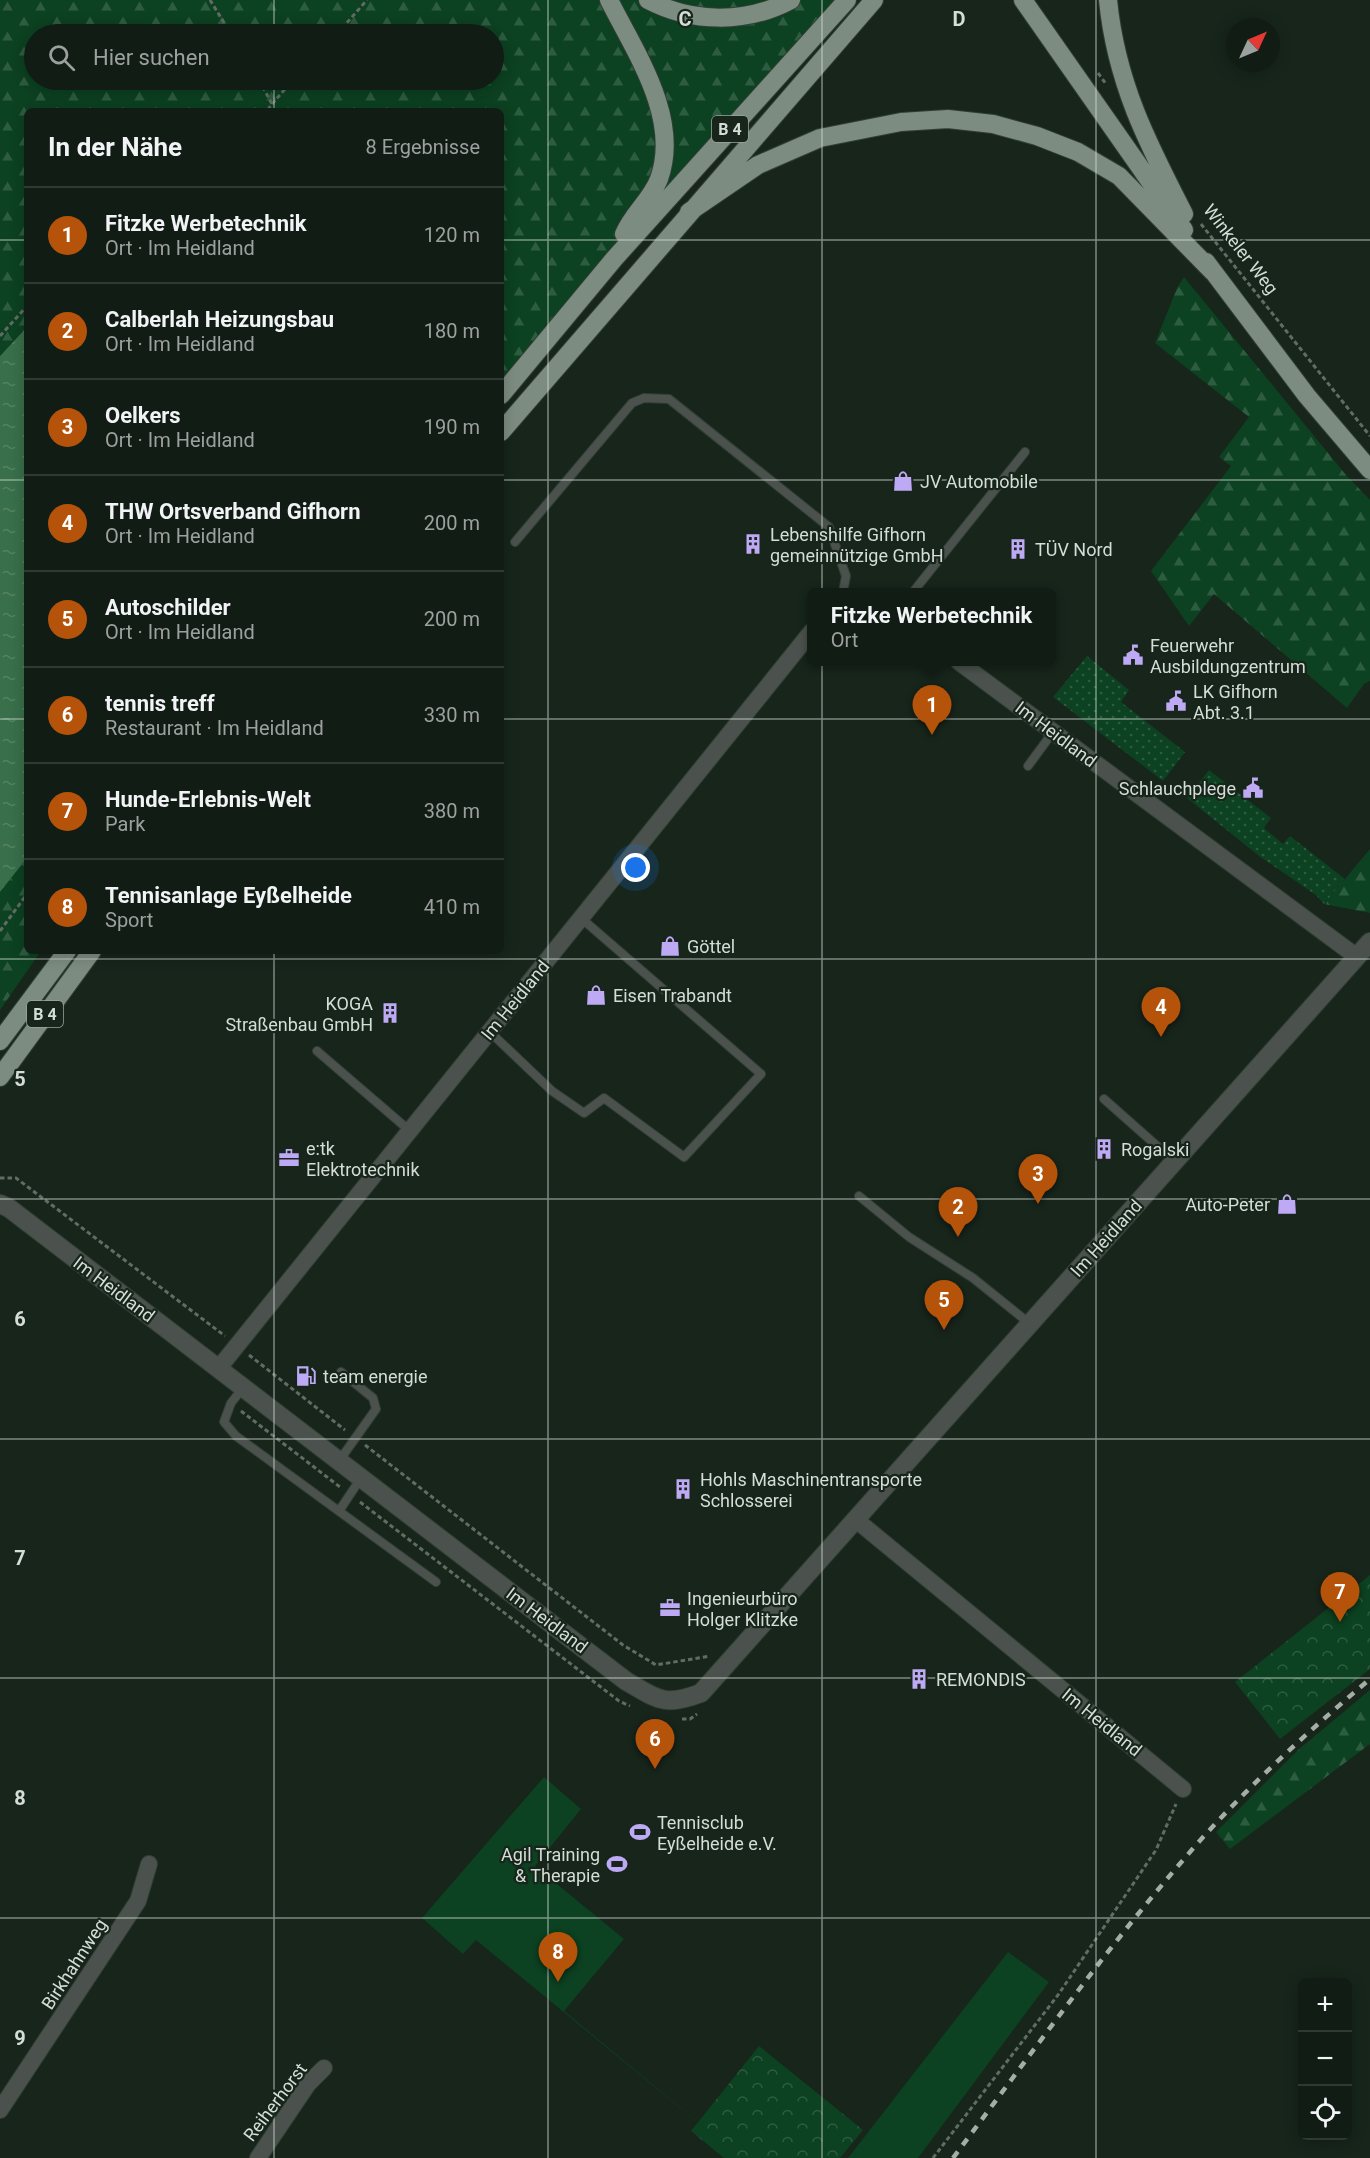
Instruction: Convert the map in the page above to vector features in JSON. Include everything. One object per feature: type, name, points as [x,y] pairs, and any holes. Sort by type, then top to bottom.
[{"type":"highway","points":[[609,0],[657,101],[664,150],[660,176],[652,194],[627,228],[614,259]]},
{"type":"highway","points":[[648,0],[670,11],[712,19],[748,15],[791,0]]},
{"type":"highway","name":"B 4","points":[[504,391],[614,259],[847,0]]},
{"type":"highway","name":"B 4","points":[[504,428],[874,0]]},
{"type":"highway","points":[[1023,0],[1213,272],[1307,396],[1370,470]]},
{"type":"highway","points":[[1108,0],[1111,26],[1125,86],[1143,134],[1213,272]]},
{"type":"highway","points":[[689,212],[758,165],[820,138],[901,122],[948,120],[993,124],[1037,136],[1078,152],[1119,176],[1213,272]]},
{"type":"highway","name":"B 4","points":[[0,1041],[65,954]]},
{"type":"highway","name":"B 4","points":[[0,1077],[90,954]]},
{"type":"street","name":"Im Heidland","points":[[218,1369],[807,638]]},
{"type":"street","name":"Im Heidland","points":[[964,666],[1357,957]]},
{"type":"street","name":"Im Heidland","points":[[4,1206],[626,1681],[653,1697],[677,1702],[701,1693],[1370,942]]},
{"type":"street","name":"Im Heidland","points":[[855,1519],[1183,1789]]},
{"type":"street","name":"Birkhahnweg","points":[[0,2110],[138,1901],[149,1864]]},
{"type":"street","name":"Reiherhorst","points":[[258,2158],[308,2084],[324,2068]]},
{"type":"lane","points":[[515,542],[632,403],[657,397],[669,399],[829,526],[846,576],[844,588]]},
{"type":"lane","points":[[916,588],[1025,452]]},
{"type":"lane","points":[[1028,766],[1053,732]]},
{"type":"lane","points":[[490,1032],[552,1091],[584,1113],[604,1098],[684,1157],[761,1074],[581,918]]},
{"type":"lane","points":[[317,1051],[410,1131]]},
{"type":"lane","points":[[1104,1099],[1174,1161]]},
{"type":"lane","points":[[859,1196],[909,1237],[973,1278],[1029,1323]]},
{"type":"lane","points":[[339,1462],[372,1417],[376,1403],[341,1372]]},
{"type":"lane","points":[[243,1388],[231,1403],[224,1422],[236,1436],[436,1582]]},
{"type":"lane","points":[[339,1510],[362,1478]]},
{"type":"path","points":[[210,0],[225,24]]},
{"type":"path","points":[[346,24],[367,0]]},
{"type":"path","points":[[1094,67],[1108,86],[1125,86]]},
{"type":"path","points":[[264,90],[272,104]]},
{"type":"path","points":[[269,108],[284,90]]},
{"type":"path","name":"Winkeler Weg","points":[[1199,222],[1370,436]]},
{"type":"path","points":[[0,336],[24,309]]},
{"type":"path","points":[[0,931],[24,898]]},
{"type":"path","points":[[0,1178],[16,1178],[623,1645],[656,1665],[720,1654]]},
{"type":"path","points":[[231,1403],[619,1701],[640,1710]]},
{"type":"path","points":[[681,1719],[690,1719],[704,1710]]},
{"type":"path","points":[[933,2158],[1058,1995],[1156,1850],[1183,1789]]},
{"type":"green space","points":[[0,0],[847,0],[504,395],[504,108],[24,108],[24,330],[0,356]]},
{"type":"green space","points":[[1184,277],[1346,475],[1370,500],[1370,681],[1364,684],[1347,708],[1214,594],[1189,626],[1151,571],[1231,466],[1219,457],[1249,417],[1155,343],[1177,288]]},
{"type":"green space","points":[[1087,656],[1129,690],[1121,702],[1185,752],[1163,781],[1053,697]]},
{"type":"green space","points":[[1209,770],[1271,818],[1264,828],[1283,844],[1290,836],[1345,879],[1324,904],[1316,895],[1259,856],[1187,798]]},
{"type":"green space","points":[[1370,849],[1370,913],[1324,904]]},
{"type":"green space","points":[[24,862],[24,954],[39,954],[0,1010],[0,892]]},
{"type":"green space","points":[[1370,1575],[1370,1669],[1280,1739],[1235,1682]]},
{"type":"green space","points":[[1370,1690],[1370,1744],[1230,1849],[1216,1832],[1298,1750]]},
{"type":"green space","points":[[544,1777],[581,1809],[535,1866],[624,1939],[564,2011],[741,2158],[476,1940],[463,1954],[422,1918]]},
{"type":"green space","points":[[1008,1952],[1049,1982],[918,2158],[848,2158]]},
{"type":"green space","points":[[759,2046],[863,2130],[840,2158],[724,2158],[691,2131]]},
{"type":"water","points":[[24,330],[24,862],[0,892],[0,356]]},
{"type":"railway","points":[[953,2158],[1107,1953],[1171,1874],[1244,1794],[1285,1754],[1370,1679]]},
{"type":"place","name":"JV Automobile","points":[[903,481]]},
{"type":"place","name":"Lebenshilfe Gifhorn gemeinnützige GmbH","points":[[753,544]]},
{"type":"place","name":"TÜV Nord","points":[[1018,549]]},
{"type":"place","name":"Feuerwehr Ausbildungzentrum","points":[[1133,655]]},
{"type":"place","name":"LK Gifhorn Abt. 3.1","points":[[1176,701]]},
{"type":"place","name":"Fitzke Werbetechnik","points":[[932,735]]},
{"type":"place","name":"Schlauchplege","points":[[1253,788]]},
{"type":"place","name":"Göttel","points":[[670,946]]},
{"type":"place","name":"Eisen Trabandt","points":[[596,995]]},
{"type":"place","name":"KOGA Straßenbau GmbH","points":[[390,1013]]},
{"type":"place","name":"THW Ortsverband Gifhorn","points":[[1161,1037]]},
{"type":"place","name":"Rogalski","points":[[1104,1149]]},
{"type":"place","name":"e:tk Elektrotechnik","points":[[289,1158]]},
{"type":"place","name":"Oelkers","points":[[1038,1204]]},
{"type":"place","name":"Auto-Peter","points":[[1287,1204]]},
{"type":"place","name":"Calberlah Heizungsbau","points":[[958,1237]]},
{"type":"place","name":"Autoschilder","points":[[944,1330]]},
{"type":"place","name":"team energie","points":[[306,1376]]},
{"type":"place","name":"Hohls Maschinentransporte Schlosserei","points":[[683,1489]]},
{"type":"place","name":"Ingenieurbüro Holger Klitzke","points":[[670,1608]]},
{"type":"place","name":"Hunde-Erlebnis-Welt","points":[[1340,1622]]},
{"type":"place","name":"REMONDIS","points":[[919,1679]]},
{"type":"place","name":"tennis treff","points":[[655,1769]]},
{"type":"place","name":"Tennisclub Eyßelheide e.V.","points":[[640,1832]]},
{"type":"place","name":"Agil Training & Therapie","points":[[617,1864]]},
{"type":"place","name":"Tennisanlage Eyßelheide","points":[[558,1982]]}]
